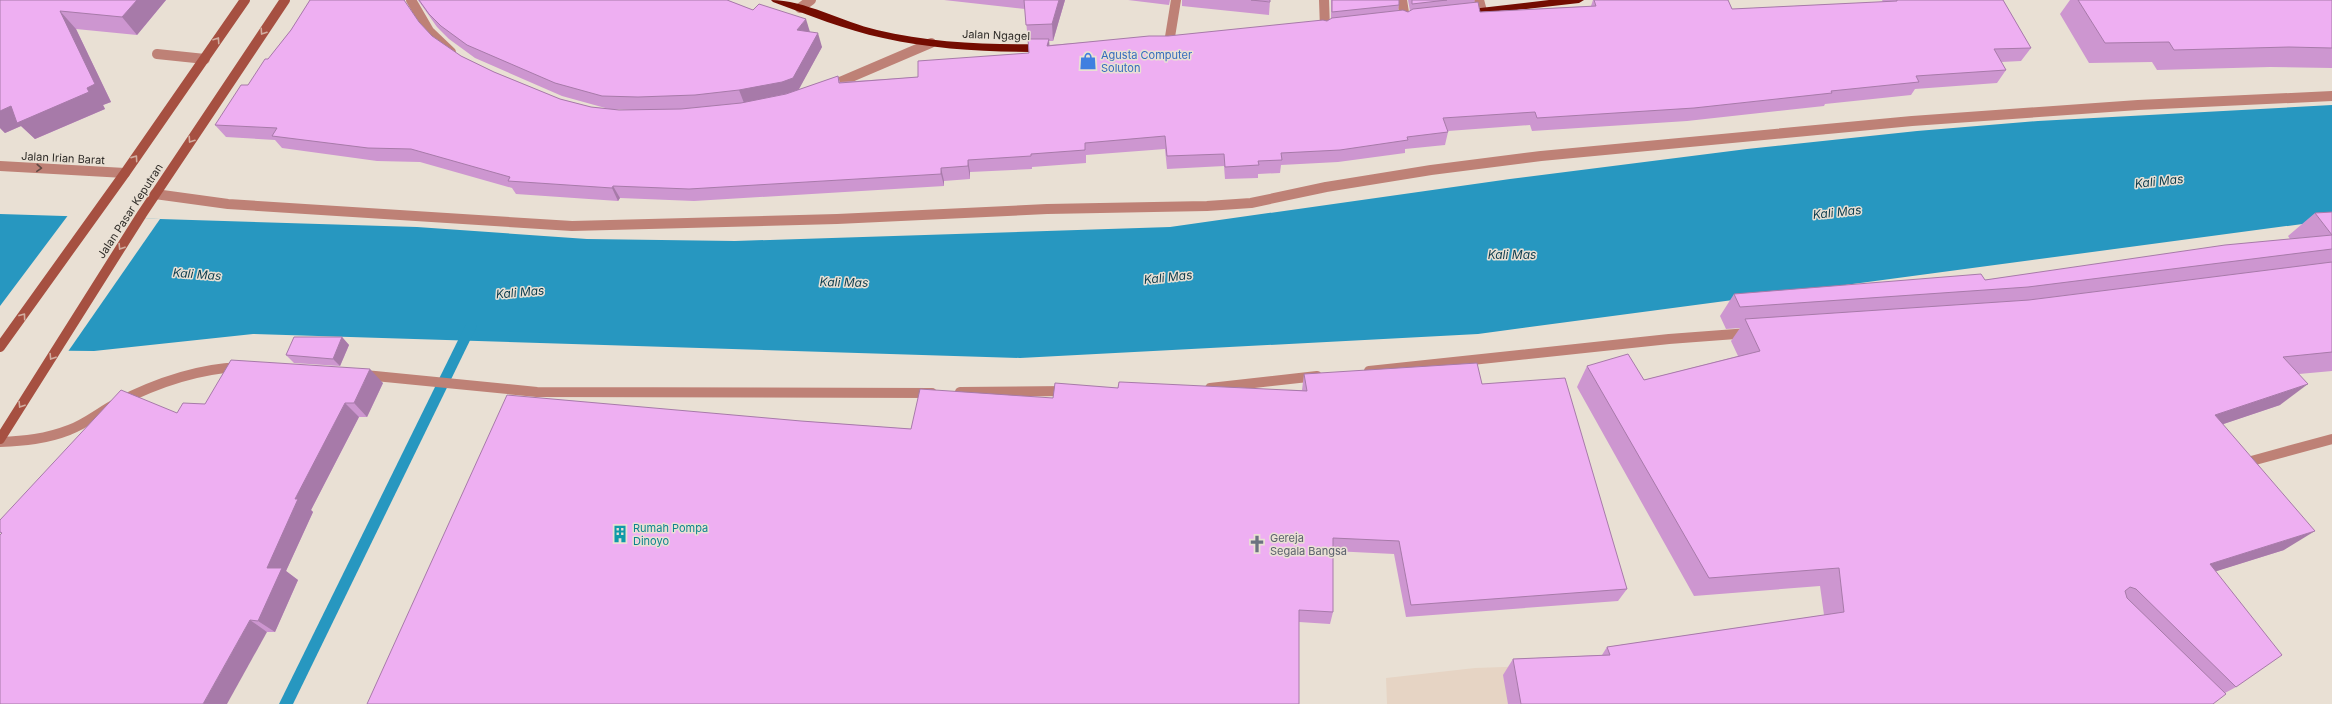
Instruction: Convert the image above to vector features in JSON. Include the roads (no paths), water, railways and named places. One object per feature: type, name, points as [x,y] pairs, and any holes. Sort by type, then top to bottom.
[{"type":"highway","name":"Jalan Ngagel","points":[[776,0],[883,35],[931,43],[986,48],[1056,48]]},
{"type":"highway","points":[[1451,14],[1579,0]]},
{"type":"highway","points":[[1391,21],[1409,19]]},
{"type":"main road","points":[[0,347],[125,173],[245,0]]},
{"type":"main road","name":"Jalan Pasar Keputran","points":[[0,438],[155,194],[285,0]]},
{"type":"street","points":[[411,0],[430,31],[457,56]]},
{"type":"street","points":[[800,8],[811,0]]},
{"type":"street","points":[[1170,43],[1176,0]]},
{"type":"street","points":[[1324,0],[1325,28]]},
{"type":"street","points":[[1402,0],[1409,19]]},
{"type":"street","points":[[1479,0],[1482,11]]},
{"type":"street","points":[[821,90],[931,43]]},
{"type":"street","points":[[157,54],[205,58]]},
{"type":"street","points":[[155,194],[228,204],[572,226],[829,219],[1047,209],[1207,206],[1265,201],[1326,187],[1439,169],[1557,155],[1896,123],[2038,112],[2138,105],[2332,96]]},
{"type":"street","name":"Jalan Irian Barat","points":[[0,166],[125,173]]},
{"type":"street","points":[[1360,372],[1669,339],[1763,332]]},
{"type":"street","points":[[0,442],[31,441],[70,430],[117,403],[168,380],[213,368],[247,366]]},
{"type":"street","points":[[356,374],[419,379],[537,392],[946,393],[1076,391]]},
{"type":"street","points":[[1202,389],[1328,375]]},
{"type":"street","points":[[2244,463],[2332,439]]},
{"type":"water","name":"Kali Mas","points":[[2332,105],[2332,220],[1478,334],[1020,358],[253,334],[94,351],[0,350],[0,214],[417,227],[587,239],[735,241],[1170,227],[1510,179],[1747,149],[1917,131],[2038,121]]},
{"type":"waterway","points":[[286,704],[471,326]]},
{"type":"place","name":"Agusta Computer Soluton","points":[[1088,61]]},
{"type":"place","name":"Rumah Pompa Dinoyo","points":[[620,534]]},
{"type":"place","name":"Gereja Segala Bangsa","points":[[1257,544]]}]
